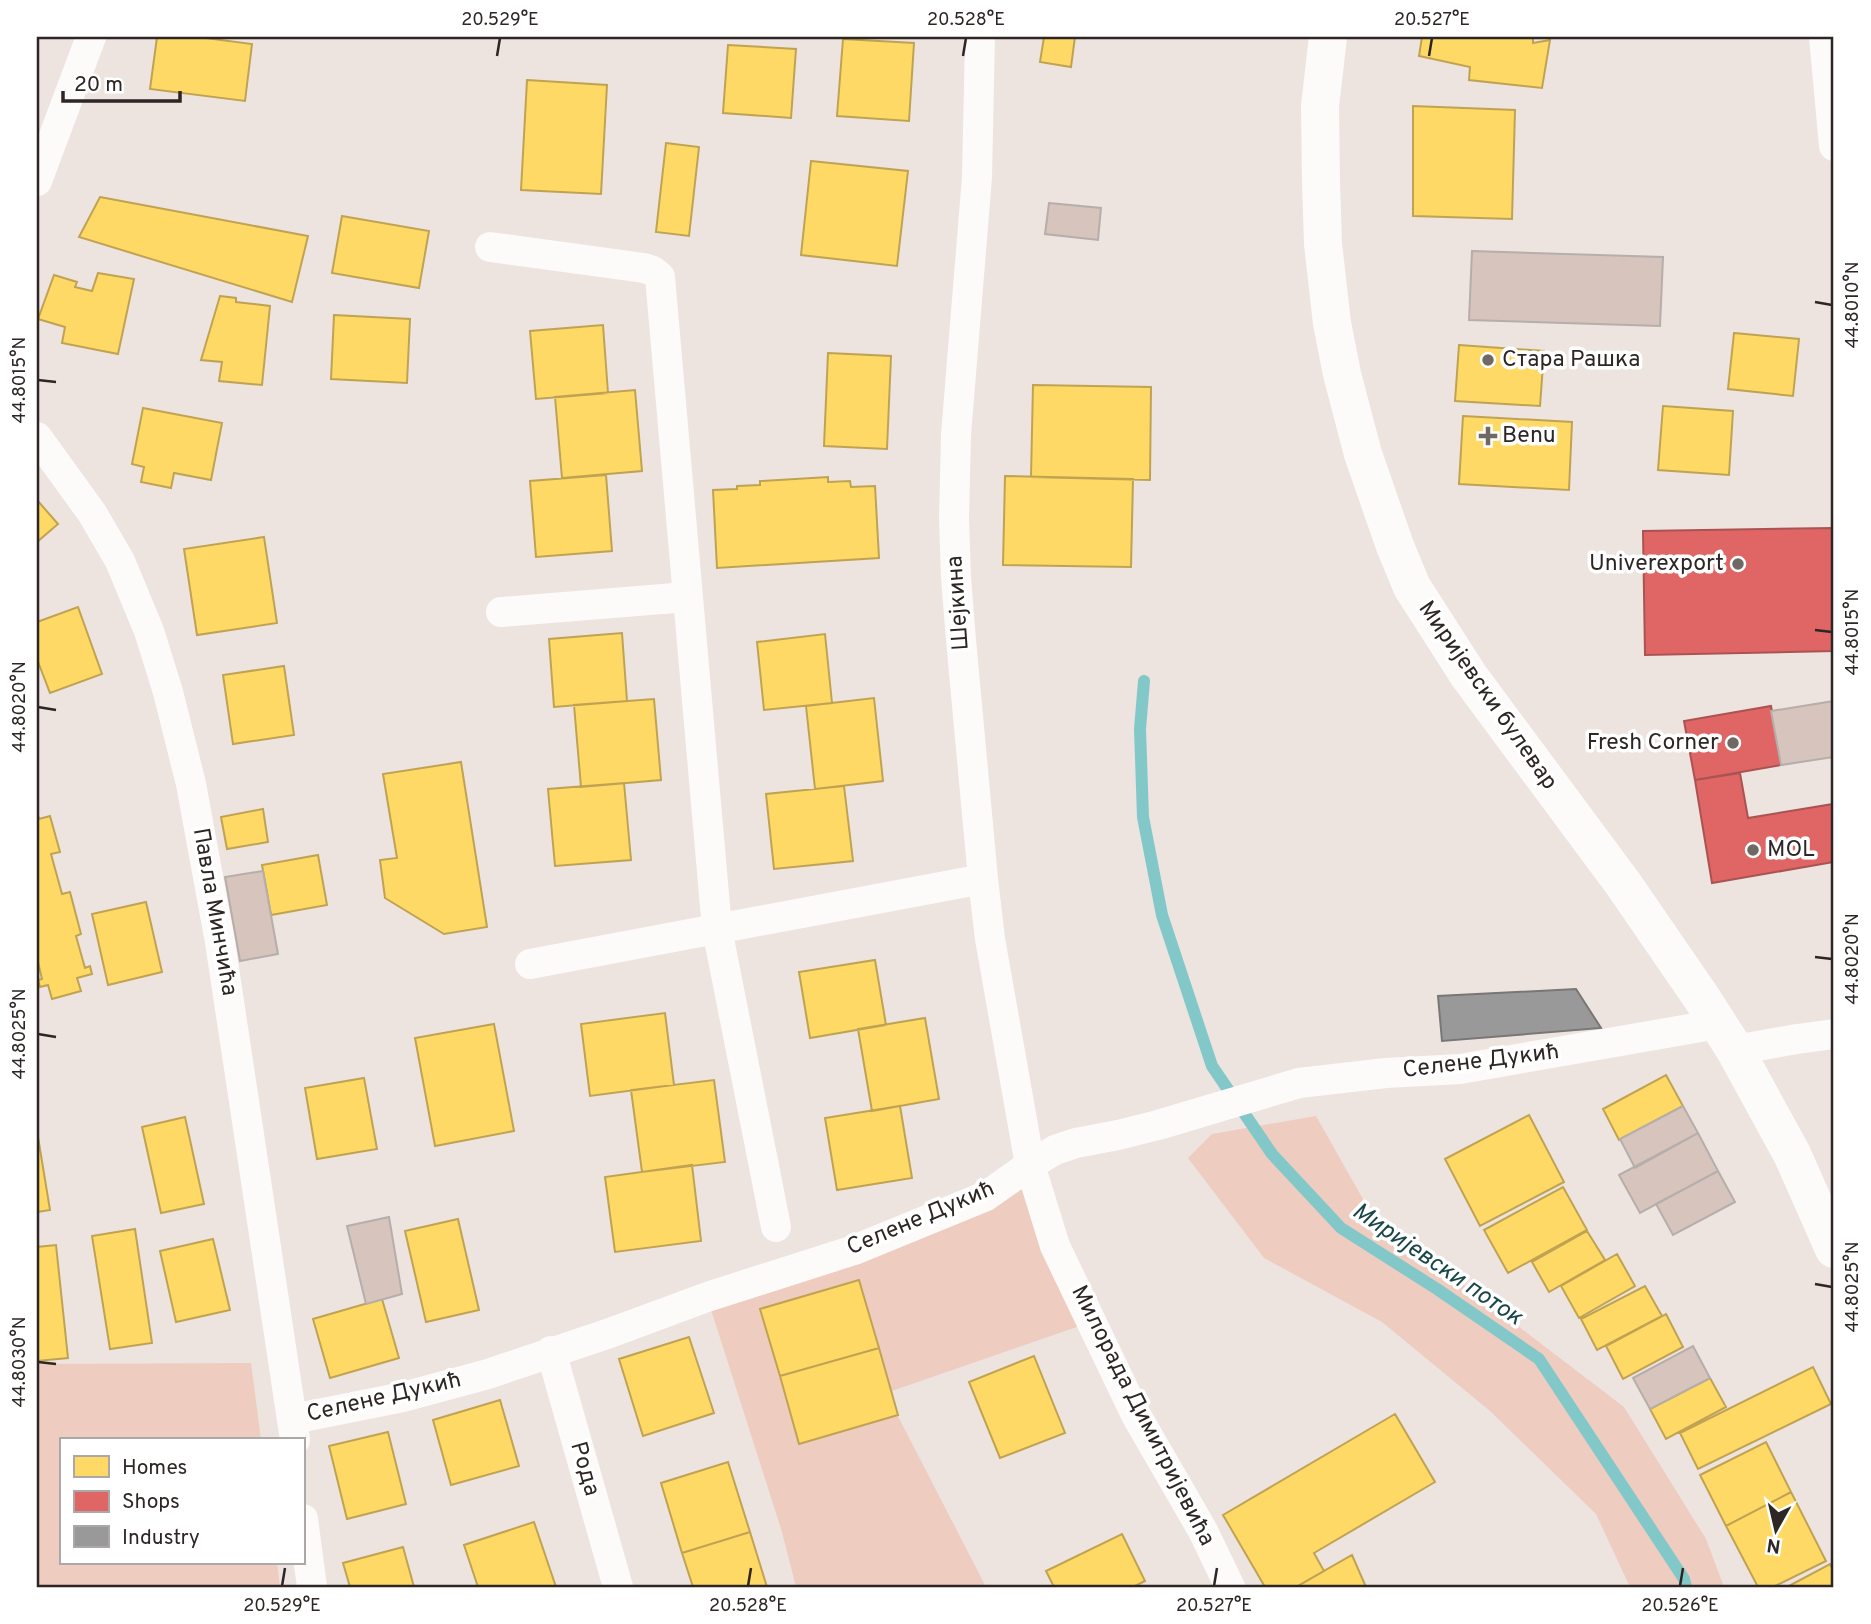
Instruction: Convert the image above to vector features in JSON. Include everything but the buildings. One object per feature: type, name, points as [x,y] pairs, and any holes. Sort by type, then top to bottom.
[{"type":"main road","name":"Миријевски булевар","points":[[1328,37],[1320,106],[1321,182],[1323,244],[1332,323],[1350,408],[1363,453],[1412,587],[1469,676],[1624,885],[1727,1037],[1791,1154],[1834,1249]]},
{"type":"street","points":[[37,181],[91,37]]},
{"type":"street","name":"Шејкина","points":[[980,37],[977,177],[957,435],[954,519],[956,578],[990,939],[1030,1165]]},
{"type":"street","points":[[1824,37],[1834,146]]},
{"type":"street","points":[[490,247],[643,268],[660,277],[717,929],[776,1227]]},
{"type":"street","name":"Павла Минчића","points":[[37,437],[92,513],[120,561],[149,631],[168,692],[191,784],[216,917],[294,1430]]},
{"type":"street","points":[[502,612],[687,597]]},
{"type":"street","points":[[530,964],[983,879]]},
{"type":"street","name":"Селене Дукић","points":[[294,1430],[488,1374],[707,1297],[854,1250],[986,1196],[1055,1150],[1203,1112],[1299,1083],[1460,1069],[1727,1037],[1797,1039],[1834,1034]]},
{"type":"street","name":"Милорада Димитријевића","points":[[1030,1165],[1055,1246],[1091,1322],[1136,1415],[1203,1531],[1230,1587]]},
{"type":"street","name":"Рода","points":[[551,1351],[618,1587]]},
{"type":"street","points":[[304,1527],[312,1587]]},
{"type":"shaded area","points":[[1316,1116],[1372,1215],[1624,1407],[1706,1539],[1724,1587],[1630,1587],[1596,1514],[1490,1411],[1382,1322],[1264,1258],[1188,1158],[1212,1134]]},
{"type":"shaded area","points":[[1030,1165],[1091,1322],[886,1393],[986,1587],[796,1587],[782,1532],[707,1297]]},
{"type":"shaded area","points":[[251,1363],[261,1438],[60,1438],[60,1564],[277,1564],[280,1587],[37,1587],[37,1364]]},
{"type":"waterway","name":"Миријевски поток","points":[[1144,681],[1140,729],[1143,817],[1162,915],[1212,1066],[1272,1154],[1341,1228],[1539,1359],[1684,1579],[1686,1587]]},
{"type":"place","name":"Стара Рашка","points":[[1488,360]]},
{"type":"place","name":"Benu","points":[[1488,436]]},
{"type":"place","name":"Univerexport","points":[[1738,564]]},
{"type":"place","name":"Fresh Corner","points":[[1733,743]]},
{"type":"place","name":"MOL","points":[[1753,850]]}]
